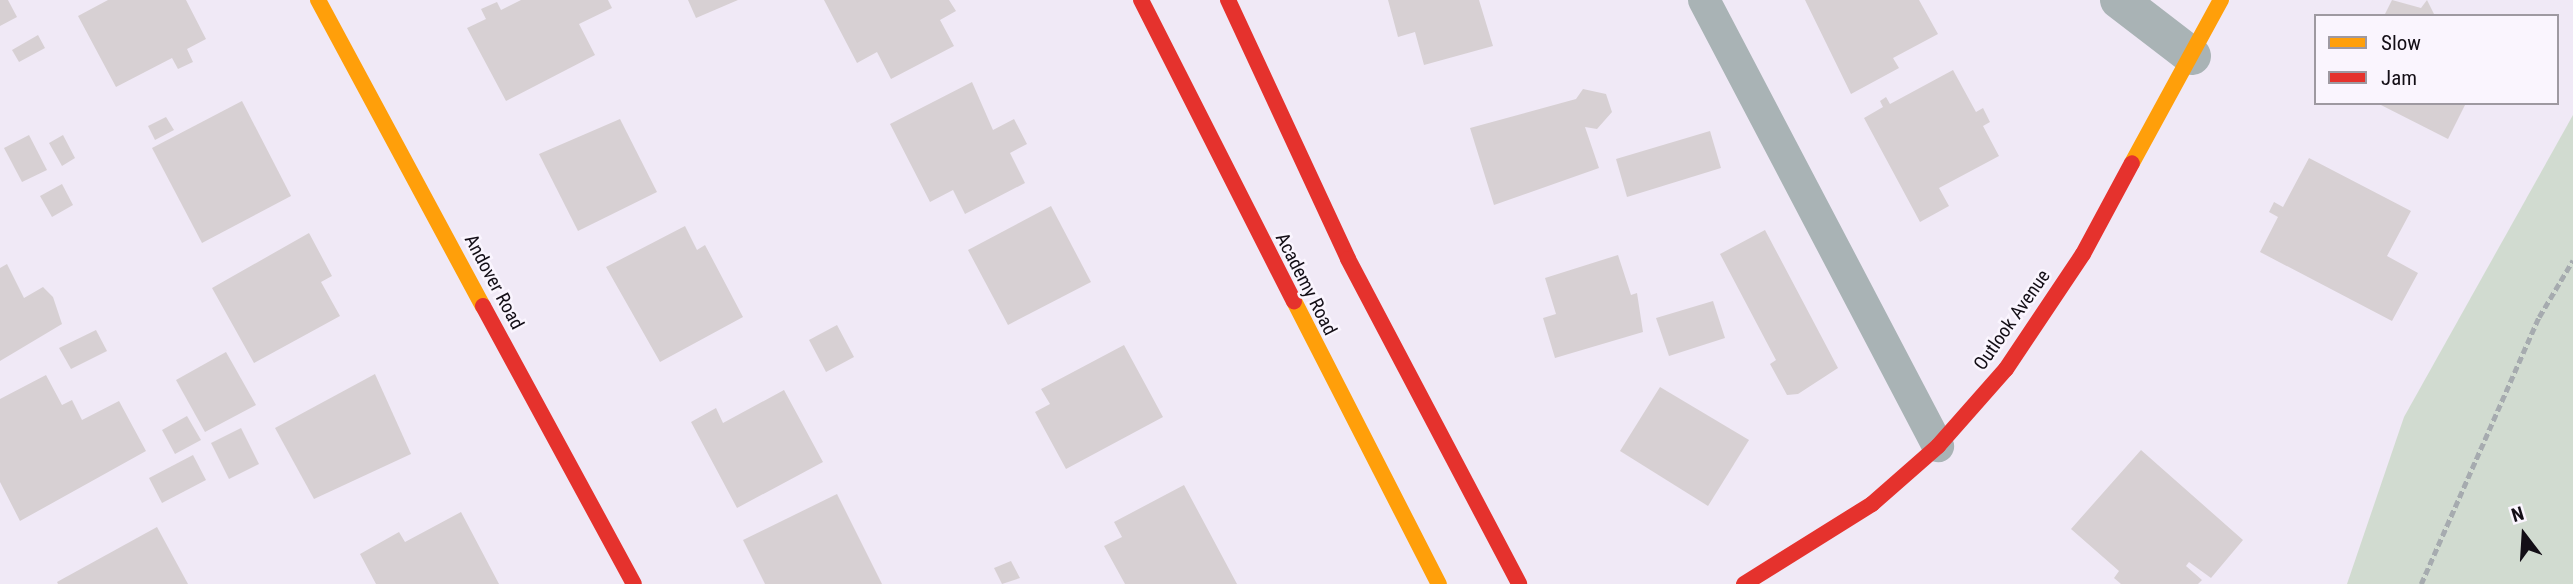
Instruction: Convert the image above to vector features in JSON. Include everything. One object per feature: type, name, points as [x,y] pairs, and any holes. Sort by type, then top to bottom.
[{"type":"street","name":"Andover Road","points":[[318,0],[634,584]]},
{"type":"street","name":"Academy Road","points":[[1141,0],[1439,584]]},
{"type":"street","points":[[1228,0],[1348,259],[1519,584]]},
{"type":"street","points":[[2119,0],[2192,56]]},
{"type":"street","name":"Outlook Avenue","points":[[1744,584],[1872,504],[1938,446],[2007,369],[2083,254],[2221,0]]},
{"type":"lane","points":[[1704,0],[1938,446]]},
{"type":"path","points":[[2421,584],[2539,317],[2573,260]]},
{"type":"shaded area","points":[[2573,115],[2573,584],[2347,584],[2404,417]]},
{"type":"building","points":[[0,0],[8,0],[17,17],[0,26]]},
{"type":"building","points":[[108,0],[186,0],[206,39],[187,49],[193,62],[178,69],[172,58],[116,87],[78,16]]},
{"type":"building","points":[[521,0],[608,0],[612,8],[579,24],[595,55],[506,101],[467,28],[486,19],[481,9],[497,2],[501,10]]},
{"type":"building","points":[[688,0],[738,0],[696,18]]},
{"type":"building","points":[[824,0],[949,0],[956,11],[940,20],[954,46],[891,79],[877,52],[857,63]]},
{"type":"building","points":[[1388,0],[1479,0],[1493,46],[1424,65],[1415,32],[1398,37]]},
{"type":"building","points":[[1805,0],[1919,0],[1938,34],[1893,58],[1899,68],[1851,94]]},
{"type":"building","points":[[2392,0],[2421,8],[2427,0],[2434,14],[2385,14]]},
{"type":"building","points":[[38,35],[45,48],[19,62],[12,50]]},
{"type":"building","points":[[1953,70],[1976,112],[1983,108],[1990,122],[1983,126],[1999,156],[1939,188],[1949,206],[1920,222],[1864,118],[1883,107],[1880,101],[1886,97],[1890,104]]},
{"type":"building","points":[[972,82],[993,130],[1014,119],[1027,144],[1010,153],[1025,183],[965,214],[953,190],[930,202],[890,124]]},
{"type":"building","points":[[1583,89],[1606,94],[1612,112],[1597,129],[1585,127],[1599,168],[1494,205],[1470,128],[1576,99]]},
{"type":"building","points":[[242,101],[291,196],[202,243],[152,148]]},
{"type":"building","points":[[2381,105],[2465,105],[2448,139]]},
{"type":"building","points":[[166,117],[174,130],[155,140],[148,126]]},
{"type":"building","points":[[620,119],[657,192],[578,231],[539,154]]},
{"type":"building","points":[[1710,131],[1721,168],[1627,197],[1616,159]]},
{"type":"building","points":[[29,135],[47,170],[22,182],[4,148]]},
{"type":"building","points":[[63,135],[75,158],[62,166],[49,143]]},
{"type":"building","points":[[2309,158],[2411,211],[2387,256],[2418,273],[2392,321],[2260,252],[2278,217],[2269,212],[2274,202],[2283,207]]},
{"type":"building","points":[[62,184],[73,205],[52,217],[40,196]]},
{"type":"building","points":[[1051,206],[1091,282],[1008,325],[968,250]]},
{"type":"building","points":[[685,226],[697,250],[705,245],[743,317],[660,362],[606,267]]},
{"type":"building","points":[[1765,230],[1838,368],[1798,394],[1787,395],[1770,364],[1776,360],[1720,254]]},
{"type":"building","points":[[309,233],[332,276],[321,282],[340,316],[254,363],[212,288]]},
{"type":"building","points":[[1618,255],[1631,295],[1637,293],[1643,332],[1555,358],[1543,318],[1556,314],[1545,278]]},
{"type":"building","points":[[7,264],[24,298],[43,287],[53,297],[62,324],[0,361],[0,268]]},
{"type":"building","points":[[1713,301],[1725,338],[1669,356],[1656,318]]},
{"type":"building","points":[[837,325],[854,357],[826,372],[809,340]]},
{"type":"building","points":[[96,330],[107,351],[71,369],[59,348]]},
{"type":"building","points":[[1124,345],[1163,417],[1066,469],[1035,412],[1050,404],[1041,389]]},
{"type":"building","points":[[226,352],[256,405],[205,432],[176,380]]},
{"type":"building","points":[[375,374],[411,454],[314,499],[275,428]]},
{"type":"building","points":[[46,375],[62,405],[72,400],[82,420],[119,401],[146,451],[20,521],[0,482],[0,399]]},
{"type":"building","points":[[1660,387],[1749,440],[1708,506],[1620,451]]},
{"type":"building","points":[[784,390],[823,462],[737,508],[691,422],[716,408],[723,423]]},
{"type":"building","points":[[187,416],[201,440],[175,454],[162,430]]},
{"type":"building","points":[[241,428],[259,464],[229,479],[211,443]]},
{"type":"building","points":[[2141,450],[2243,540],[2211,578],[2189,562],[2186,566],[2202,580],[2198,584],[2121,584],[2114,578],[2119,571],[2071,529]]},
{"type":"building","points":[[193,455],[206,480],[162,503],[149,478]]},
{"type":"building","points":[[1184,485],[1237,584],[1125,584],[1104,546],[1122,537],[1114,522]]},
{"type":"building","points":[[837,494],[882,584],[765,584],[743,540]]},
{"type":"building","points":[[461,512],[499,584],[376,584],[360,554],[399,532],[405,542]]},
{"type":"building","points":[[157,527],[188,584],[58,584],[57,582]]},
{"type":"building","points":[[1011,561],[1020,578],[1002,584],[994,568]]},
{"type":"traffic: slow","points":[[318,0],[483,306]]},
{"type":"traffic: slow","points":[[2132,163],[2221,0]]},
{"type":"traffic: slow","points":[[1294,301],[1439,584]]},
{"type":"traffic: jam","points":[[1141,0],[1294,301]]},
{"type":"traffic: jam","points":[[1228,0],[1348,259],[1519,584]]},
{"type":"traffic: jam","points":[[1744,584],[1872,504],[1938,446],[2006,369],[2083,254],[2132,163]]},
{"type":"traffic: jam","points":[[483,306],[634,584]]}]
